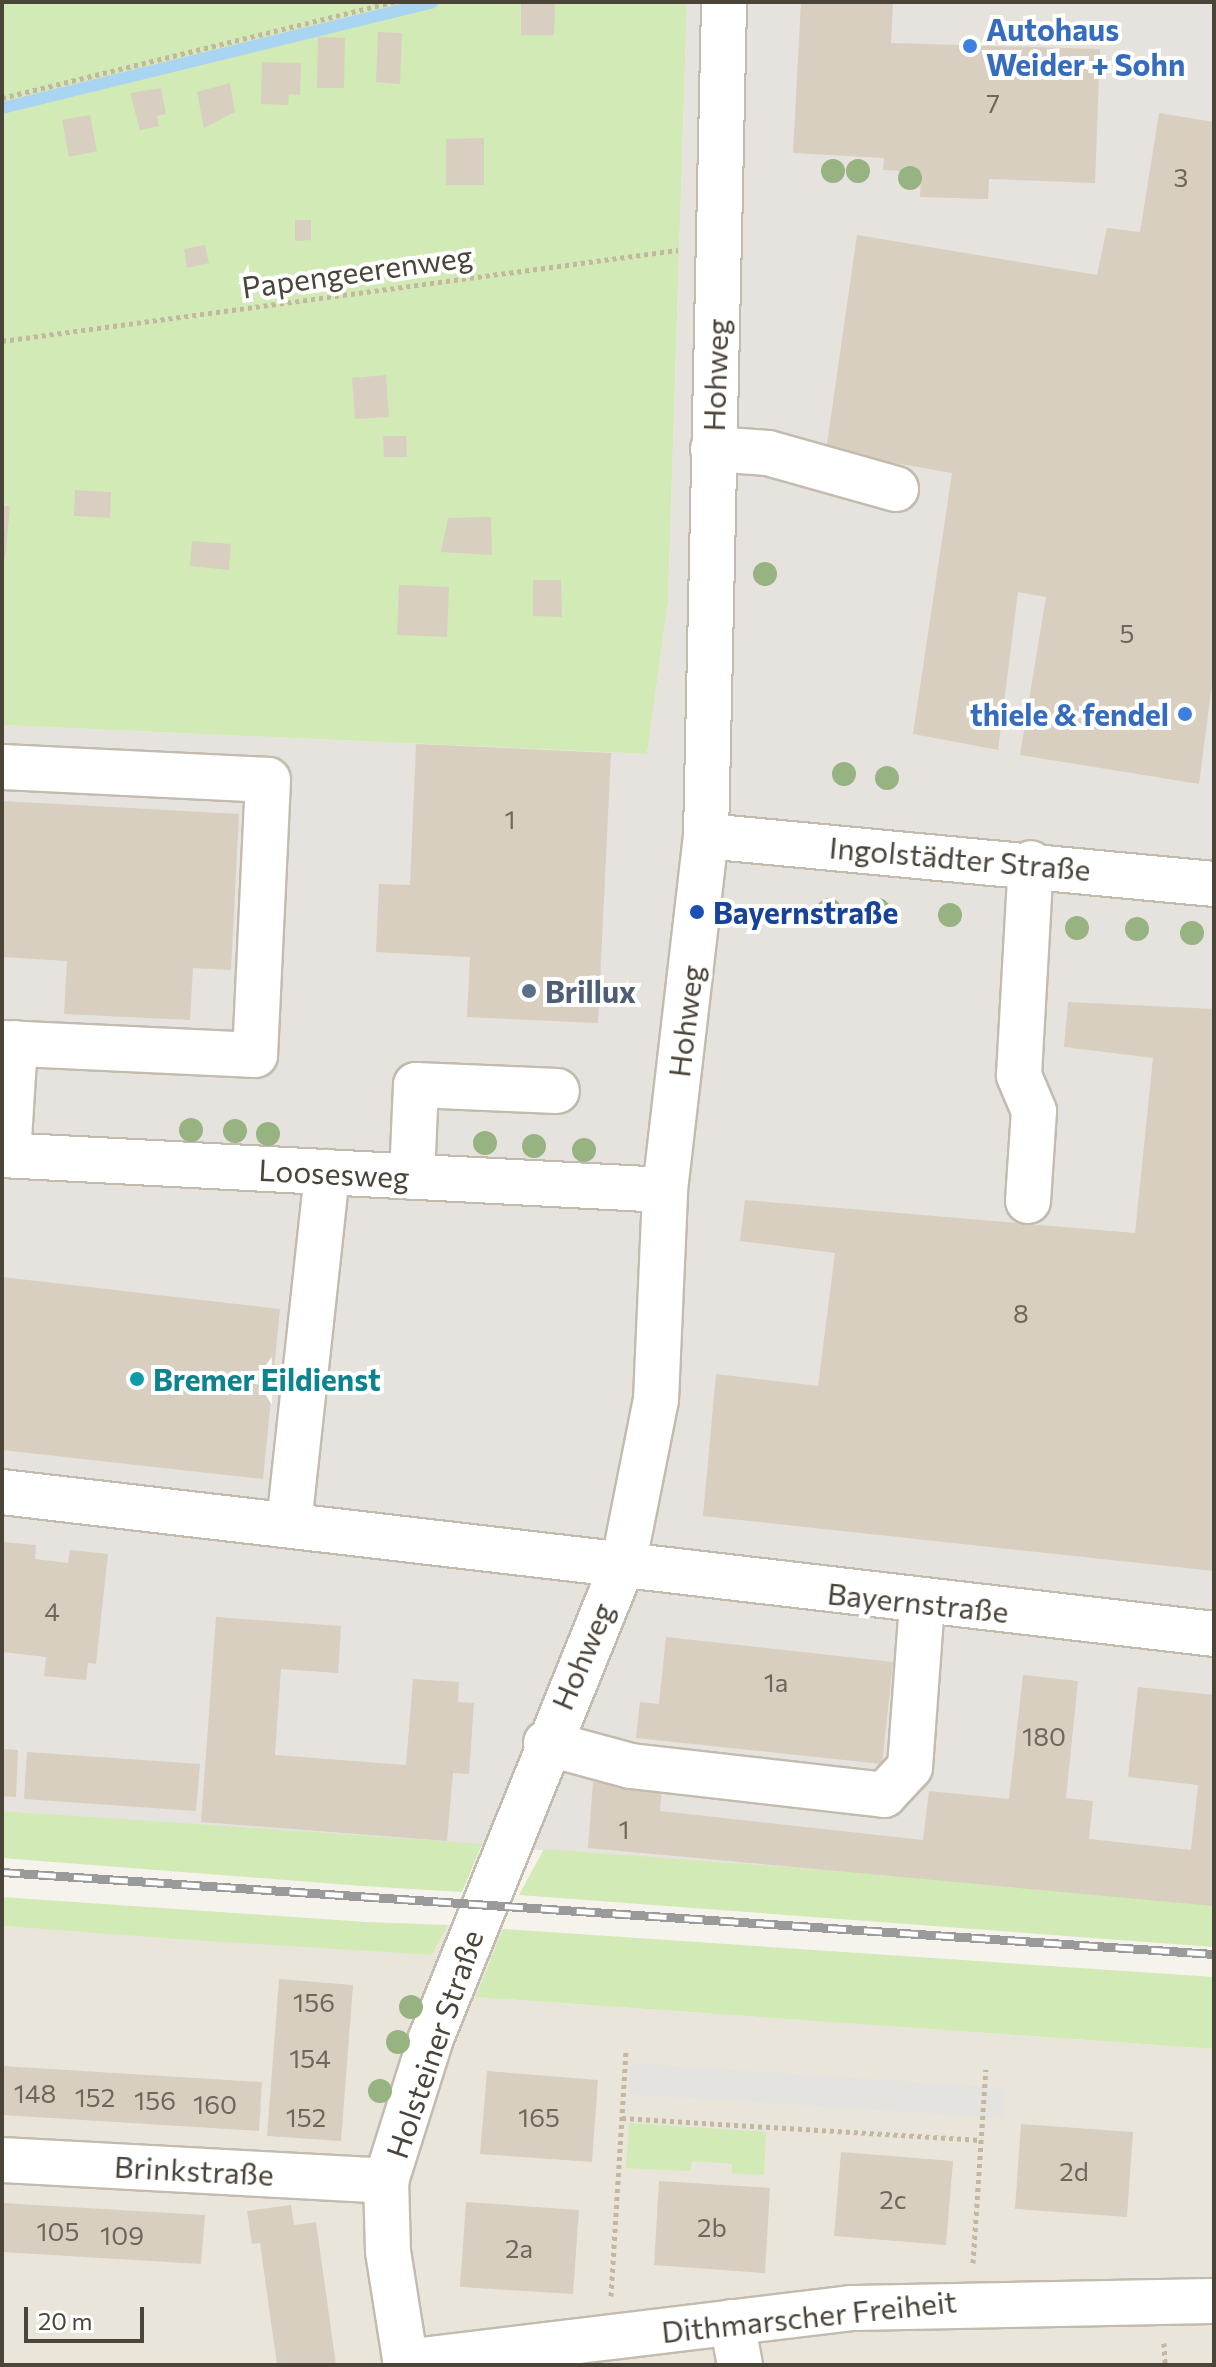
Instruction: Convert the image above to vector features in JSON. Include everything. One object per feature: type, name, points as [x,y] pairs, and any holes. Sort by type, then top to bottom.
[{"type":"street","name":"Hohweg","points":[[480,1913],[546,1743],[624,1561],[656,1400],[665,1190],[706,836],[724,2]]},
{"type":"street","points":[[713,449],[768,453],[896,489]]},
{"type":"street","points":[[2,767],[268,780],[255,1055],[9,1043],[5,1155]]},
{"type":"street","name":"Ingolstädter Straße","points":[[706,836],[1031,863],[1214,884]]},
{"type":"street","points":[[1028,1201],[1034,1111],[1019,1075],[1031,863]]},
{"type":"street","points":[[412,1177],[416,1085],[557,1091]]},
{"type":"street","name":"Loosesweg","points":[[5,1155],[665,1190]]},
{"type":"street","points":[[289,1524],[327,1172]]},
{"type":"street","name":"Bayernstraße","points":[[2,1492],[624,1561],[922,1602],[1214,1634]]},
{"type":"street","points":[[546,1743],[631,1766],[884,1795],[910,1767],[922,1602]]},
{"type":"street","name":"Holsteiner Straße","points":[[406,2363],[386,2181],[480,1913]]},
{"type":"street","name":"Brinkstraße","points":[[2,2160],[386,2181]]},
{"type":"street","name":"Dithmarscher Freiheit","points":[[406,2363],[732,2322],[970,2300],[1214,2301]]},
{"type":"street","points":[[732,2322],[740,2365]]},
{"type":"path","points":[[2,98],[394,2]]},
{"type":"path","name":"Papengeerenweg","points":[[2,341],[718,244]]},
{"type":"path","points":[[608,2337],[626,2049]]},
{"type":"path","points":[[970,2300],[986,2069]]},
{"type":"path","points":[[622,2118],[981,2140]]},
{"type":"shaded area","points":[[687,2],[1214,2],[1214,1899],[2,1811],[2,725],[647,754],[668,603]]},
{"type":"shaded area","points":[[1214,698],[1214,800],[1199,798]]},
{"type":"shaded area","points":[[448,1925],[503,1929],[477,1997],[1214,2049],[1214,2365],[2,2365],[2,1926],[432,1955]]},
{"type":"shaded area","points":[[630,2063],[1005,2088],[1003,2118],[628,2094]]},
{"type":"green space","points":[[2,2],[687,2],[668,603],[647,754],[2,725]]},
{"type":"green space","points":[[2,1811],[482,1844],[462,1892],[362,1886],[2,1858]]},
{"type":"green space","points":[[544,1849],[1214,1899],[1214,1947],[519,1895]]},
{"type":"green space","points":[[2,1897],[448,1925],[432,1955],[2,1926]]},
{"type":"green space","points":[[503,1929],[1214,1977],[1214,2049],[476,1997]]},
{"type":"green space","points":[[629,2123],[766,2132],[764,2175],[732,2173],[732,2164],[692,2161],[690,2171],[626,2168]]},
{"type":"building","points":[[521,2],[555,2],[554,35],[521,35]]},
{"type":"building","points":[[801,2],[893,2],[891,43],[1100,49],[1095,183],[989,179],[988,199],[920,197],[921,172],[883,170],[884,158],[793,153]]},
{"type":"building","points":[[378,32],[402,33],[400,84],[376,82]]},
{"type":"building","points":[[318,37],[345,38],[344,88],[317,88]]},
{"type":"building","points":[[262,62],[301,63],[300,95],[289,94],[288,105],[261,104]]},
{"type":"building","points":[[230,83],[235,112],[204,128],[197,92]]},
{"type":"building","points":[[161,88],[166,114],[157,116],[159,126],[140,130],[130,93]]},
{"type":"building","points":[[1159,113],[1214,122],[1214,669],[1199,784],[1020,755],[1046,597],[1018,592],[998,750],[913,734],[952,473],[826,451],[857,235],[1097,275],[1107,228],[1140,232]]},
{"type":"building","points":[[90,115],[97,151],[69,157],[62,120]]},
{"type":"building","points":[[484,138],[484,185],[446,185],[446,139]]},
{"type":"building","points":[[295,220],[311,220],[311,240],[295,241]]},
{"type":"building","points":[[205,245],[209,263],[187,268],[184,249]]},
{"type":"building","points":[[386,375],[389,417],[355,419],[352,378]]},
{"type":"building","points":[[383,436],[406,436],[407,457],[384,457]]},
{"type":"building","points":[[75,490],[111,492],[110,518],[74,516]]},
{"type":"building","points":[[2,506],[10,506],[5,559],[2,559]]},
{"type":"building","points":[[491,517],[492,555],[441,552],[448,518]]},
{"type":"building","points":[[192,541],[231,544],[229,570],[190,566]]},
{"type":"building","points":[[533,580],[561,580],[562,617],[533,616]]},
{"type":"building","points":[[399,585],[449,587],[447,637],[397,635]]},
{"type":"building","points":[[416,744],[611,753],[598,1023],[467,1017],[470,957],[376,952],[379,884],[410,885]]},
{"type":"building","points":[[3,801],[239,814],[231,970],[193,968],[190,1020],[64,1014],[67,961],[2,957]]},
{"type":"building","points":[[1068,1002],[1214,1009],[1214,1571],[703,1516],[716,1374],[818,1386],[835,1253],[740,1241],[745,1200],[1135,1233],[1153,1058],[1064,1047]]},
{"type":"building","name":"Bremer Eildienst","points":[[2,1277],[280,1309],[263,1479],[2,1450]]},
{"type":"building","points":[[2,1542],[36,1545],[35,1559],[68,1563],[70,1550],[108,1554],[96,1664],[88,1663],[86,1680],[44,1676],[46,1657],[2,1652]]},
{"type":"building","points":[[216,1617],[341,1626],[338,1673],[281,1669],[275,1755],[406,1765],[413,1679],[459,1682],[458,1702],[474,1703],[469,1774],[453,1773],[447,1841],[201,1822]]},
{"type":"building","points":[[666,1637],[893,1662],[882,1764],[636,1738],[640,1702],[659,1704]]},
{"type":"building","points":[[1023,1675],[1078,1681],[1066,1798],[1093,1801],[1089,1839],[1191,1850],[1198,1785],[1128,1777],[1138,1687],[1214,1695],[1214,1906],[588,1848],[593,1782],[662,1788],[660,1811],[923,1840],[929,1791],[1009,1799]]},
{"type":"building","points":[[2,1749],[18,1750],[16,1797],[2,1796]]},
{"type":"building","points":[[27,1752],[200,1764],[196,1811],[24,1799]]},
{"type":"building","points":[[279,1979],[353,1985],[341,2141],[267,2136]]},
{"type":"building","points":[[2,2066],[262,2082],[259,2131],[2,2115]]},
{"type":"building","points":[[487,2071],[598,2080],[592,2162],[480,2154]]},
{"type":"building","points":[[1021,2124],[1133,2132],[1127,2217],[1015,2209]]},
{"type":"building","points":[[841,2152],[953,2161],[946,2245],[834,2236]]},
{"type":"building","points":[[659,2181],[770,2188],[765,2273],[654,2265]]},
{"type":"building","points":[[466,2202],[579,2210],[573,2294],[460,2287]]},
{"type":"building","points":[[2,2203],[205,2215],[201,2264],[2,2252]]},
{"type":"building","points":[[291,2205],[294,2225],[316,2222],[336,2365],[277,2365],[260,2243],[252,2244],[247,2211]]},
{"type":"waterway","points":[[2,108],[432,2]]},
{"type":"railway","points":[[2,1872],[1214,1954]]},
{"type":"place","name":"Autohaus Weider + Sohn","points":[[970,46]]},
{"type":"place","name":"thiele & fendel","points":[[1185,714]]},
{"type":"place","name":"Bayernstraße","points":[[697,912]]},
{"type":"place","name":"Brillux","points":[[529,991]]},
{"type":"place","name":"Bremer Eildienst","points":[[137,1379]]}]
